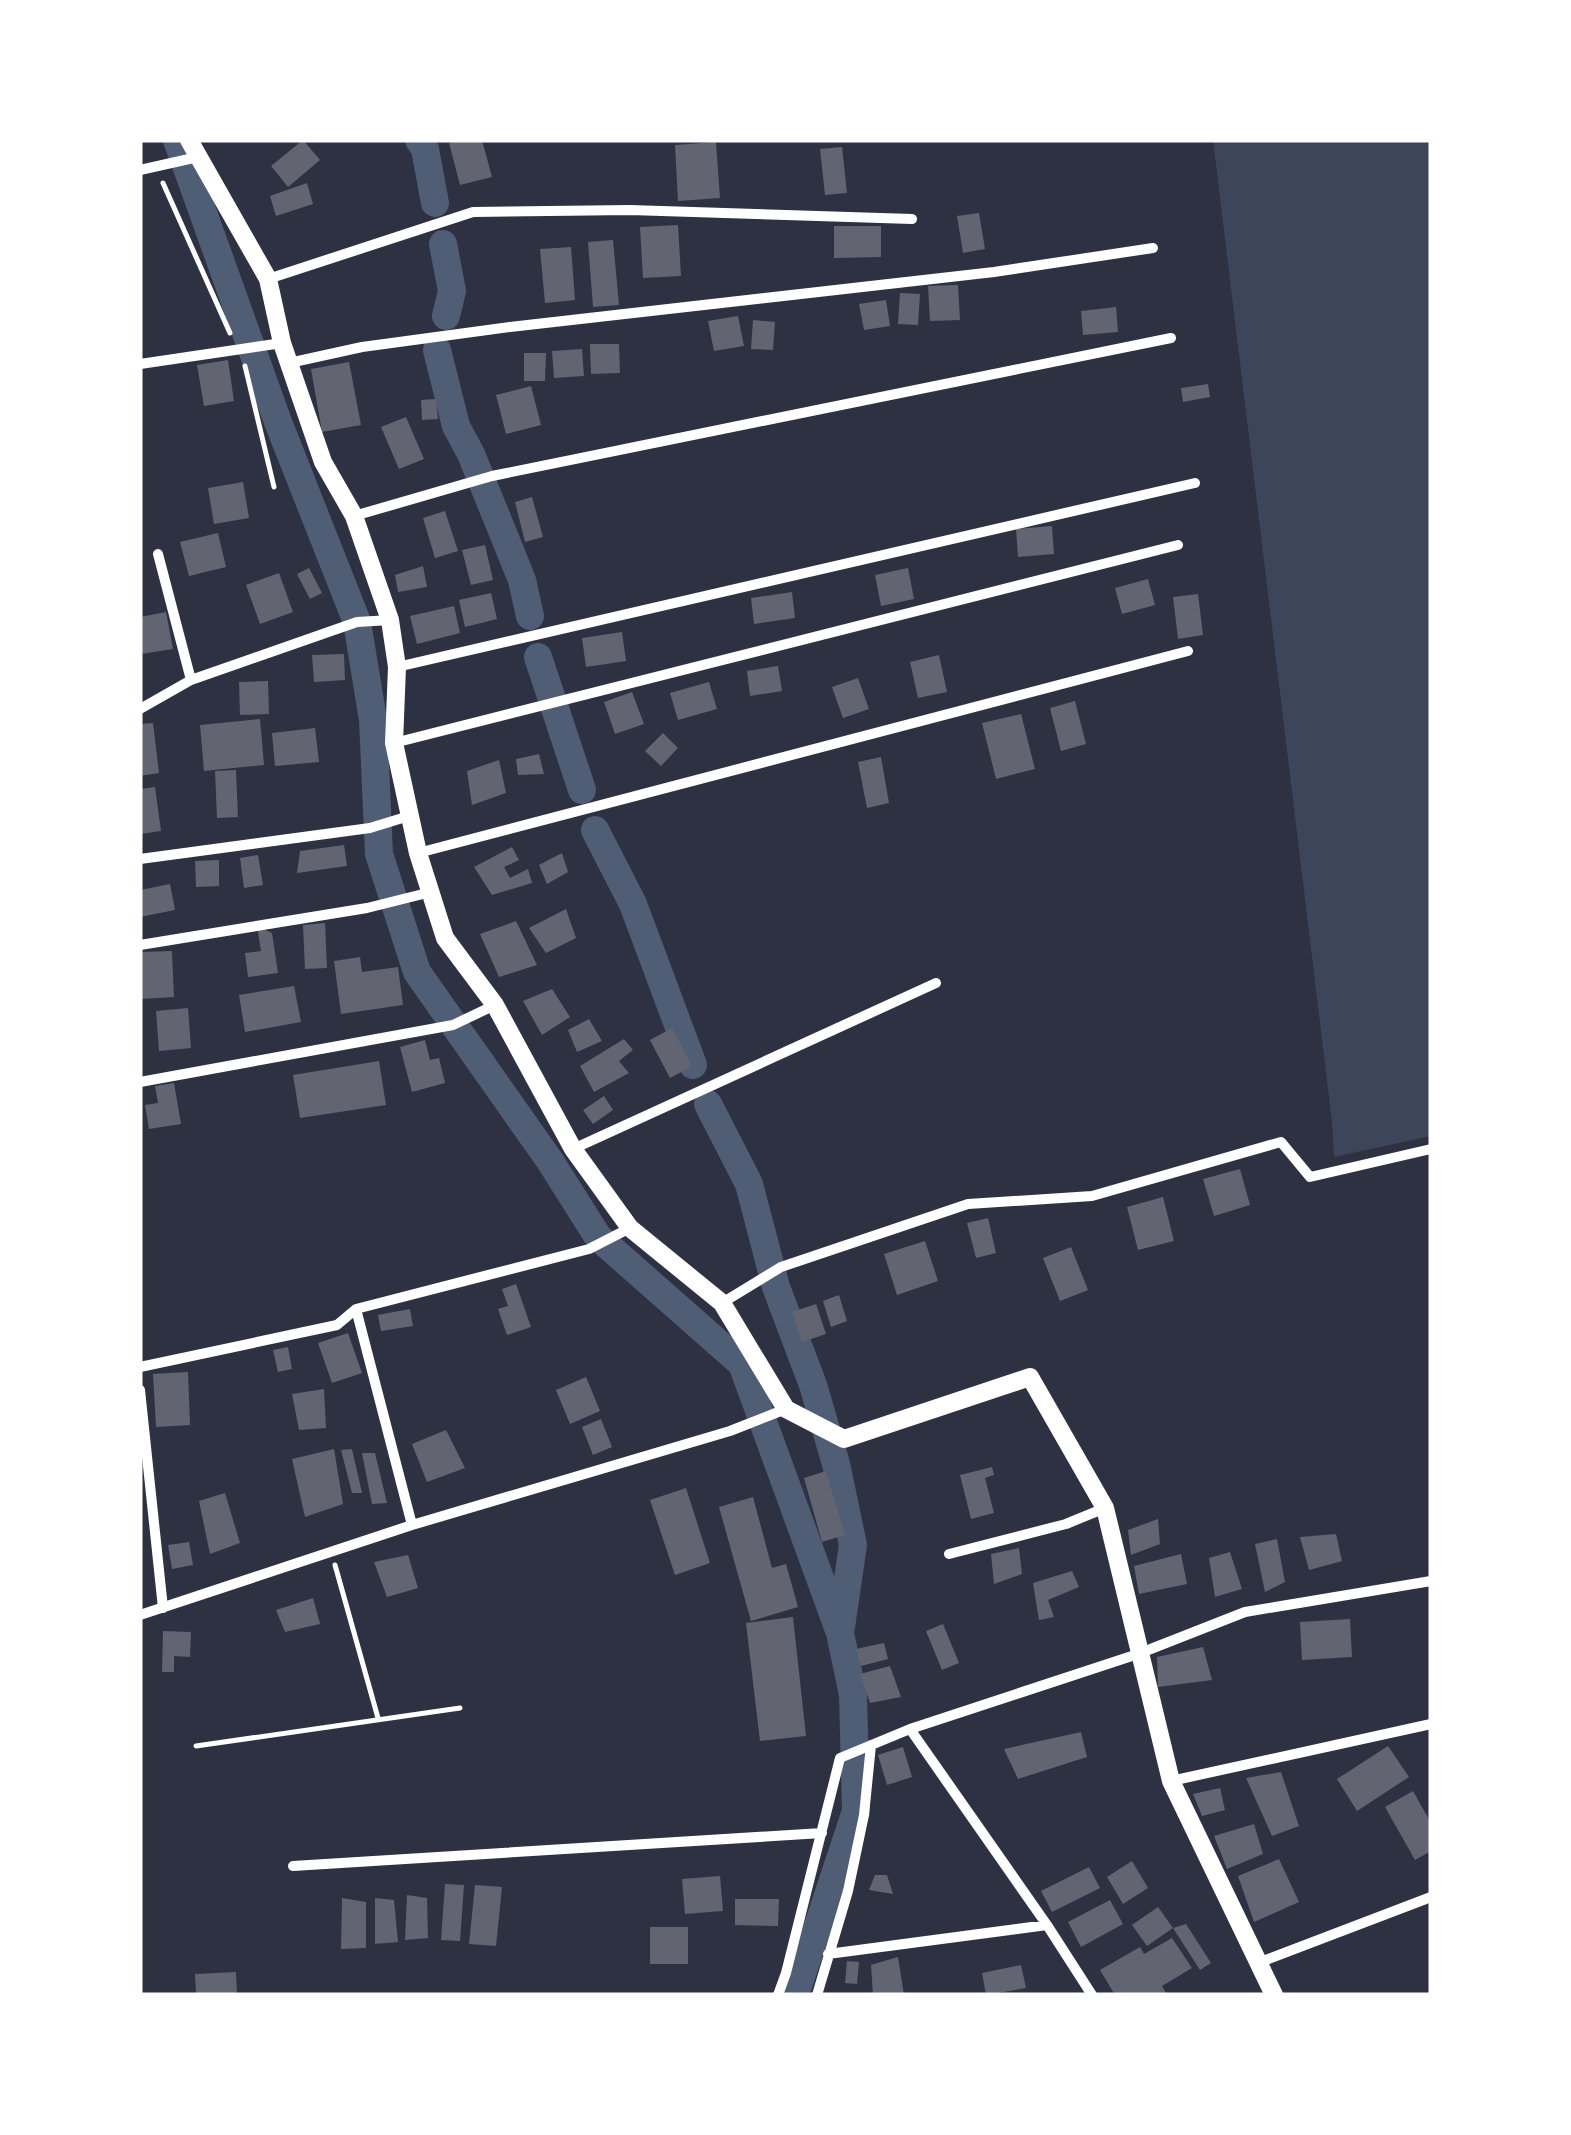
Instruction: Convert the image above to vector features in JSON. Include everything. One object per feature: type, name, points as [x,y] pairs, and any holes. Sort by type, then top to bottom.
[{"type":"street","points":[[140,170],[194,148],[268,279],[282,343],[324,462],[354,516],[390,620],[397,666],[394,743],[418,853],[446,938],[495,1005],[572,1149],[630,1228],[723,1302],[787,1410],[844,1439],[1030,1377],[1105,1508],[1170,1781],[1274,1995]]},
{"type":"street","points":[[268,279],[473,212],[630,210],[912,219]]},
{"type":"street","points":[[289,363],[362,347],[994,272],[1153,248]]},
{"type":"street","points":[[354,516],[492,476],[1172,338]]},
{"type":"street","points":[[140,364],[282,343]]},
{"type":"street","points":[[397,666],[1196,483]]},
{"type":"street","points":[[394,743],[1178,545]]},
{"type":"street","points":[[158,554],[191,680]]},
{"type":"street","points":[[140,709],[191,680],[357,622],[390,620]]},
{"type":"street","points":[[418,853],[1188,651]]},
{"type":"street","points":[[140,860],[370,828],[409,816]]},
{"type":"street","points":[[140,946],[367,908],[430,892]]},
{"type":"street","points":[[572,1149],[936,983]]},
{"type":"street","points":[[140,1082],[453,1025],[495,1005]]},
{"type":"street","points":[[723,1302],[782,1267],[968,1204],[1092,1196],[1281,1142],[1310,1177],[1431,1149]]},
{"type":"street","points":[[140,1367],[337,1325],[356,1309],[588,1249],[630,1228]]},
{"type":"street","points":[[356,1309],[412,1525]]},
{"type":"street","points":[[140,1390],[163,1608]]},
{"type":"street","points":[[140,1614],[412,1525],[787,1410]]},
{"type":"street","points":[[949,1554],[1066,1524],[1105,1508]]},
{"type":"street","points":[[778,1995],[840,1758],[910,1729],[1138,1654],[1245,1612],[1431,1581]]},
{"type":"street","points":[[1170,1781],[1431,1724]]},
{"type":"street","points":[[910,1729],[1092,1995]]},
{"type":"street","points":[[817,1995],[848,1891],[864,1815],[871,1744]]},
{"type":"street","points":[[294,1866],[822,1832]]},
{"type":"street","points":[[1258,1963],[1431,1897]]},
{"type":"street","points":[[828,1954],[1047,1925]]},
{"type":"path","points":[[157,166],[246,370],[274,488]]},
{"type":"path","points":[[332,1552],[378,1719]]},
{"type":"path","points":[[196,1746],[460,1708]]},
{"type":"shaded area","points":[[1213,140],[1431,140],[1431,1136],[1334,1157],[1332,1122]]},
{"type":"building","points":[[303,140],[320,160],[288,187],[271,166]]},
{"type":"building","points":[[482,140],[492,177],[460,185],[449,143]]},
{"type":"building","points":[[716,142],[720,198],[678,201],[675,145]]},
{"type":"building","points":[[842,147],[847,193],[825,195],[820,149]]},
{"type":"building","points":[[307,183],[313,204],[276,216],[270,196]]},
{"type":"building","points":[[979,213],[985,249],[963,253],[957,216]]},
{"type":"building","points":[[678,225],[681,276],[643,278],[640,227]]},
{"type":"building","points":[[834,226],[881,226],[881,257],[834,258]]},
{"type":"building","points":[[613,240],[619,305],[593,307],[588,242]]},
{"type":"building","points":[[571,247],[575,300],[545,303],[540,249]]},
{"type":"building","points":[[958,285],[960,320],[930,321],[928,286]]},
{"type":"building","points":[[900,293],[920,294],[918,325],[898,324]]},
{"type":"building","points":[[886,300],[890,326],[864,330],[859,304]]},
{"type":"building","points":[[1116,307],[1118,332],[1083,335],[1081,311]]},
{"type":"building","points":[[738,316],[744,346],[714,351],[708,321]]},
{"type":"building","points":[[753,320],[775,322],[773,350],[751,349]]},
{"type":"building","points":[[590,344],[619,344],[620,373],[591,374]]},
{"type":"building","points":[[582,349],[584,376],[554,378],[552,351]]},
{"type":"building","points":[[524,353],[546,353],[545,381],[524,381]]},
{"type":"building","points":[[228,360],[234,401],[204,406],[197,365]]},
{"type":"building","points":[[349,362],[361,425],[322,432],[311,369]]},
{"type":"building","points":[[1208,384],[1210,397],[1183,402],[1181,388]]},
{"type":"building","points":[[531,386],[541,425],[506,434],[496,395]]},
{"type":"building","points":[[436,399],[438,419],[422,420],[421,400]]},
{"type":"building","points":[[406,417],[424,459],[399,469],[381,427]]},
{"type":"building","points":[[243,482],[249,518],[214,524],[208,488]]},
{"type":"building","points":[[532,497],[543,537],[525,542],[515,502]]},
{"type":"building","points":[[445,511],[458,551],[435,558],[423,518]]},
{"type":"building","points":[[1052,526],[1054,554],[1018,557],[1016,529]]},
{"type":"building","points":[[218,533],[226,567],[189,576],[180,542]]},
{"type":"building","points":[[485,545],[493,580],[471,585],[462,550]]},
{"type":"building","points":[[423,566],[427,587],[398,592],[395,575]]},
{"type":"building","points":[[309,568],[322,593],[310,599],[297,574]]},
{"type":"building","points":[[908,568],[914,599],[881,606],[875,575]]},
{"type":"building","points":[[279,573],[293,612],[260,624],[246,585]]},
{"type":"building","points":[[1148,579],[1155,605],[1122,614],[1115,588]]},
{"type":"building","points":[[792,592],[795,618],[754,624],[751,598]]},
{"type":"building","points":[[491,593],[497,619],[465,627],[459,600]]},
{"type":"building","points":[[1198,594],[1203,635],[1178,639],[1173,597]]},
{"type":"building","points":[[454,606],[460,633],[417,644],[410,616]]},
{"type":"building","points":[[166,612],[173,649],[141,654],[140,617]]},
{"type":"building","points":[[622,632],[626,661],[586,667],[582,638]]},
{"type":"building","points":[[344,654],[345,680],[314,682],[312,655]]},
{"type":"building","points":[[939,655],[947,692],[918,698],[910,662]]},
{"type":"building","points":[[778,666],[782,691],[750,696],[747,671]]},
{"type":"building","points":[[858,678],[869,709],[843,718],[832,687]]},
{"type":"building","points":[[268,681],[269,714],[240,715],[239,682]]},
{"type":"building","points":[[709,682],[717,709],[678,720],[670,693]]},
{"type":"building","points":[[632,692],[644,724],[615,734],[604,702]]},
{"type":"building","points":[[1075,701],[1086,744],[1061,751],[1050,708]]},
{"type":"building","points":[[1021,714],[1035,769],[996,779],[982,723]]},
{"type":"building","points":[[260,719],[264,765],[204,771],[200,725]]},
{"type":"building","points":[[153,723],[159,773],[140,776],[140,724]]},
{"type":"building","points":[[315,728],[319,762],[275,766],[272,733]]},
{"type":"building","points":[[663,733],[678,748],[661,766],[645,751]]},
{"type":"building","points":[[539,754],[544,774],[518,775],[516,759]]},
{"type":"building","points":[[881,757],[889,803],[867,808],[858,762]]},
{"type":"building","points":[[499,760],[506,793],[472,805],[467,771]]},
{"type":"building","points":[[236,770],[238,817],[217,818],[215,771]]},
{"type":"building","points":[[155,787],[161,831],[140,834],[140,789]]},
{"type":"building","points":[[344,845],[347,866],[297,873],[300,851]]},
{"type":"building","points":[[512,847],[519,860],[504,867],[510,878],[528,869],[532,883],[492,895],[474,867]]},
{"type":"building","points":[[562,853],[568,872],[547,884],[539,865]]},
{"type":"building","points":[[258,855],[263,885],[244,888],[240,858]]},
{"type":"building","points":[[219,860],[219,886],[196,887],[195,861]]},
{"type":"building","points":[[170,884],[175,910],[140,917],[140,890]]},
{"type":"building","points":[[566,909],[576,938],[546,953],[529,928]]},
{"type":"building","points":[[516,921],[537,965],[499,977],[480,934]]},
{"type":"building","points":[[325,923],[327,968],[305,969],[303,925]]},
{"type":"building","points":[[257,926],[272,933],[278,973],[248,977],[245,953],[261,951]]},
{"type":"building","points":[[172,951],[174,997],[140,999],[140,952]]},
{"type":"building","points":[[360,957],[362,972],[398,967],[403,1005],[341,1014],[334,961]]},
{"type":"building","points":[[294,986],[301,1022],[245,1032],[239,995]]},
{"type":"building","points":[[552,989],[570,1017],[542,1035],[523,1001]]},
{"type":"building","points":[[188,1008],[191,1048],[159,1051],[156,1011]]},
{"type":"building","points":[[589,1019],[602,1041],[577,1052],[568,1030]]},
{"type":"building","points":[[672,1028],[692,1066],[670,1078],[650,1040]]},
{"type":"building","points":[[624,1039],[633,1050],[619,1061],[629,1073],[594,1092],[580,1066]]},
{"type":"building","points":[[425,1040],[430,1060],[439,1058],[445,1083],[412,1092],[400,1047]]},
{"type":"building","points":[[379,1061],[386,1105],[300,1118],[293,1075]]},
{"type":"building","points":[[174,1083],[181,1124],[149,1129],[145,1105],[158,1103],[155,1086]]},
{"type":"building","points":[[604,1096],[613,1110],[593,1124],[583,1110]]},
{"type":"building","points":[[1240,1169],[1250,1205],[1214,1216],[1203,1179]]},
{"type":"building","points":[[1163,1197],[1174,1241],[1138,1250],[1127,1207]]},
{"type":"building","points":[[988,1218],[996,1253],[976,1258],[967,1223]]},
{"type":"building","points":[[925,1241],[938,1281],[897,1295],[884,1254]]},
{"type":"building","points":[[1071,1247],[1088,1290],[1060,1301],[1043,1258]]},
{"type":"building","points":[[516,1284],[531,1327],[507,1335],[498,1309],[508,1306],[502,1289]]},
{"type":"building","points":[[839,1295],[847,1321],[831,1327],[823,1301]]},
{"type":"building","points":[[816,1304],[826,1334],[802,1342],[792,1312]]},
{"type":"building","points":[[410,1309],[413,1326],[381,1331],[378,1315]]},
{"type":"building","points":[[348,1333],[362,1373],[332,1383],[318,1343]]},
{"type":"building","points":[[288,1347],[292,1369],[278,1372],[273,1350]]},
{"type":"building","points":[[188,1372],[190,1425],[156,1427],[153,1374]]},
{"type":"building","points":[[586,1377],[600,1411],[570,1424],[556,1390]]},
{"type":"building","points":[[324,1389],[326,1428],[299,1430],[292,1394]]},
{"type":"building","points":[[601,1419],[612,1447],[593,1455],[582,1427]]},
{"type":"building","points":[[446,1430],[465,1468],[427,1482],[412,1444]]},
{"type":"building","points":[[334,1449],[343,1504],[305,1517],[292,1459]]},
{"type":"building","points":[[352,1449],[362,1493],[352,1493],[341,1450]]},
{"type":"building","points":[[362,1453],[375,1453],[387,1503],[372,1504]]},
{"type":"building","points":[[992,1467],[994,1475],[985,1478],[994,1513],[971,1519],[960,1475]]},
{"type":"building","points":[[826,1471],[845,1535],[822,1542],[804,1478]]},
{"type":"building","points":[[686,1488],[710,1563],[675,1575],[650,1500]]},
{"type":"building","points":[[225,1493],[240,1543],[210,1554],[199,1501]]},
{"type":"building","points":[[753,1497],[772,1568],[786,1564],[798,1607],[751,1621],[719,1507]]},
{"type":"building","points":[[1158,1519],[1160,1544],[1131,1555],[1128,1530]]},
{"type":"building","points":[[1336,1534],[1342,1561],[1309,1570],[1300,1537]]},
{"type":"building","points":[[1277,1539],[1285,1582],[1265,1592],[1255,1544]]},
{"type":"building","points":[[189,1542],[193,1565],[172,1569],[168,1545]]},
{"type":"building","points":[[1019,1548],[1022,1574],[994,1584],[991,1554]]},
{"type":"building","points":[[1230,1552],[1242,1589],[1215,1597],[1209,1558]]},
{"type":"building","points":[[1181,1554],[1187,1584],[1139,1594],[1134,1566]]},
{"type":"building","points":[[408,1555],[418,1588],[387,1597],[374,1562]]},
{"type":"building","points":[[1072,1571],[1079,1587],[1048,1600],[1054,1617],[1039,1620],[1033,1583]]},
{"type":"building","points":[[313,1598],[320,1624],[285,1632],[276,1610]]},
{"type":"building","points":[[793,1617],[806,1736],[760,1741],[746,1623]]},
{"type":"building","points":[[1350,1619],[1352,1657],[1302,1660],[1300,1622]]},
{"type":"building","points":[[943,1624],[959,1663],[942,1670],[926,1631]]},
{"type":"building","points":[[163,1631],[191,1632],[190,1657],[174,1656],[174,1672],[162,1672]]},
{"type":"building","points":[[884,1643],[888,1659],[861,1666],[856,1649]]},
{"type":"building","points":[[1203,1647],[1212,1680],[1158,1687],[1157,1657]]},
{"type":"building","points":[[890,1666],[901,1697],[870,1703],[860,1674]]},
{"type":"building","points":[[1081,1732],[1087,1757],[1018,1779],[1004,1749]]},
{"type":"building","points":[[1388,1746],[1409,1777],[1357,1811],[1337,1779]]},
{"type":"building","points":[[903,1747],[912,1777],[887,1785],[878,1755]]},
{"type":"building","points":[[1281,1772],[1299,1826],[1272,1836],[1246,1778]]},
{"type":"building","points":[[1220,1788],[1225,1810],[1202,1816],[1193,1794]]},
{"type":"building","points":[[1413,1791],[1431,1823],[1431,1851],[1415,1860],[1385,1807]]},
{"type":"building","points":[[1254,1824],[1263,1854],[1227,1869],[1214,1836]]},
{"type":"building","points":[[1279,1859],[1299,1902],[1254,1922],[1238,1876]]},
{"type":"building","points":[[1132,1861],[1148,1888],[1123,1904],[1107,1877]]},
{"type":"building","points":[[1089,1867],[1100,1888],[1052,1912],[1041,1891]]},
{"type":"building","points":[[875,1875],[887,1875],[893,1894],[869,1890]]},
{"type":"building","points":[[720,1876],[723,1911],[685,1914],[682,1879]]},
{"type":"building","points":[[445,1884],[464,1885],[460,1941],[441,1940]]},
{"type":"building","points":[[475,1885],[502,1887],[496,1946],[469,1944]]},
{"type":"building","points":[[407,1895],[427,1898],[428,1938],[405,1940]]},
{"type":"building","points":[[342,1898],[366,1902],[366,1948],[341,1949]]},
{"type":"building","points":[[375,1898],[394,1900],[398,1942],[375,1944]]},
{"type":"building","points":[[735,1899],[779,1899],[778,1926],[735,1925]]},
{"type":"building","points":[[1110,1900],[1123,1924],[1081,1947],[1068,1922]]},
{"type":"building","points":[[1158,1907],[1173,1928],[1147,1946],[1132,1925]]},
{"type":"building","points":[[1186,1924],[1211,1963],[1200,1970],[1173,1928]]},
{"type":"building","points":[[650,1927],[688,1927],[688,1964],[650,1964]]},
{"type":"building","points":[[1172,1938],[1192,1968],[1162,1986],[1167,1995],[1115,1995],[1100,1970],[1140,1947],[1144,1954]]},
{"type":"building","points":[[898,1957],[904,1995],[873,1995],[871,1965]]},
{"type":"building","points":[[847,1961],[859,1962],[857,1984],[845,1983]]},
{"type":"building","points":[[1021,1965],[1026,1988],[986,1995],[982,1973]]},
{"type":"building","points":[[236,1972],[237,1995],[196,1993],[195,1974]]},
{"type":"waterway","points":[[177,140],[278,422],[357,622],[373,720],[379,854],[417,972],[550,1161],[598,1237],[742,1364],[840,1633],[853,1695],[856,1811],[795,1995]]},
{"type":"waterway","points":[[419,140],[425,149],[435,203]]},
{"type":"waterway","points":[[443,244],[452,291],[446,316]]},
{"type":"waterway","points":[[437,350],[456,426],[522,580],[530,616]]},
{"type":"waterway","points":[[538,657],[582,790]]},
{"type":"waterway","points":[[595,830],[633,904],[693,1065]]},
{"type":"waterway","points":[[708,1104],[749,1184],[776,1287],[813,1385],[836,1464],[853,1545],[841,1627]]}]
